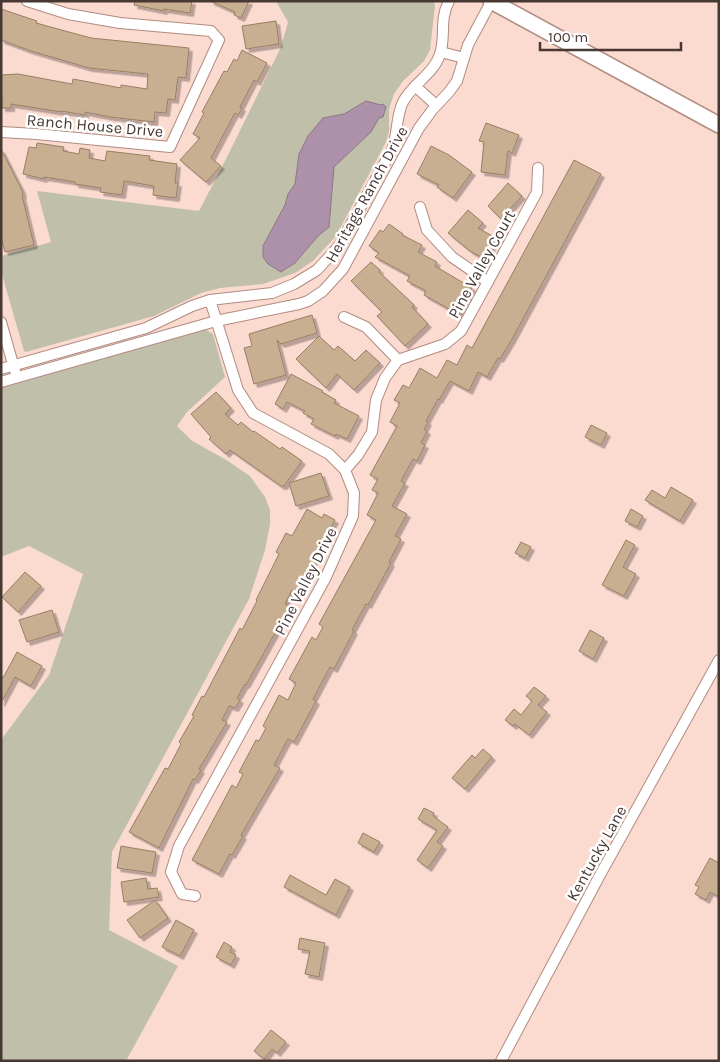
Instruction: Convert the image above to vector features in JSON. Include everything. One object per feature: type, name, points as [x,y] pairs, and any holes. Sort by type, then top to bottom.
[{"type":"main road","points":[[491,1],[719,125]]},
{"type":"street","name":"Ranch House Drive","points":[[1,132],[170,147],[219,40],[211,31],[111,21],[68,14],[27,1]]},
{"type":"street","points":[[448,1],[442,19],[441,52],[464,58]]},
{"type":"street","name":"Heritage Ranch Drive","points":[[1,382],[216,321],[299,304],[317,296],[331,283],[348,262],[420,128],[436,105],[454,86],[471,38],[491,1]]},
{"type":"street","name":"Heritage Ranch Drive","points":[[1,369],[146,328],[192,306],[210,300],[260,294],[283,289],[307,277],[326,262],[346,236],[392,150],[397,135],[401,105],[408,94],[434,66],[441,52]]},
{"type":"street","points":[[415,86],[436,105]]},
{"type":"street","name":"Pine Valley Court","points":[[398,360],[445,344],[462,331],[537,192],[538,168]]},
{"type":"street","points":[[420,207],[427,230],[452,257],[488,282]]},
{"type":"street","name":"Pine Valley Drive","points":[[195,896],[182,894],[171,872],[179,846],[326,577],[353,516],[354,493],[344,470],[329,454],[253,413],[238,390],[210,300]]},
{"type":"street","points":[[344,317],[366,327],[398,360],[385,378],[376,400],[372,432],[358,455],[344,470]]},
{"type":"street","points":[[1,322],[16,377]]},
{"type":"street","name":"Kentucky Lane","points":[[501,1061],[605,866],[719,660]]},
{"type":"green space","points":[[276,1],[433,1],[435,5],[430,50],[424,61],[403,81],[394,94],[389,109],[389,131],[386,142],[336,236],[313,261],[295,273],[263,284],[220,288],[201,293],[154,316],[24,351],[1,271],[1,256],[51,242],[37,191],[199,211],[281,47],[288,22]]},
{"type":"green space","points":[[205,329],[213,334],[225,377],[187,412],[177,426],[191,440],[250,476],[265,497],[270,510],[270,524],[265,550],[249,599],[112,852],[109,930],[178,966],[126,1061],[1,1061],[1,740],[49,675],[83,574],[29,546],[1,557],[1,388]]},
{"type":"shaded area","points":[[366,101],[383,104],[386,107],[383,117],[379,118],[371,132],[334,167],[329,227],[318,236],[295,263],[281,272],[268,264],[263,257],[263,246],[285,205],[288,194],[295,184],[299,154],[308,136],[323,118],[344,114]]},
{"type":"building","points":[[135,1],[192,1],[190,13],[164,9],[164,11],[134,5]]},
{"type":"building","points":[[210,1],[249,1],[241,18],[234,15],[235,12]]},
{"type":"building","points":[[1,9],[37,21],[36,23],[91,38],[189,48],[186,78],[178,77],[175,100],[168,99],[166,113],[155,112],[154,122],[85,112],[85,115],[61,112],[11,104],[11,108],[2,108],[1,75],[18,74],[72,84],[73,79],[121,88],[121,85],[147,89],[148,74],[89,68],[1,40]]},
{"type":"building","points":[[276,21],[279,44],[246,49],[242,26]]},
{"type":"building","points":[[242,50],[267,63],[257,82],[254,80],[240,107],[242,108],[238,115],[235,113],[211,158],[221,166],[206,182],[180,160],[200,138],[193,134],[204,113],[202,112],[224,71],[227,72],[234,59],[237,61]]},
{"type":"building","points":[[486,123],[519,135],[512,153],[508,151],[505,175],[481,172],[484,142],[479,141]]},
{"type":"building","points":[[37,143],[64,147],[63,151],[79,154],[80,148],[90,150],[89,158],[105,161],[107,151],[150,156],[149,160],[177,164],[175,183],[178,183],[176,198],[153,195],[154,186],[124,181],[122,195],[100,192],[101,188],[75,184],[75,182],[44,177],[44,179],[23,174],[29,147],[36,148]]},
{"type":"building","points":[[431,146],[449,155],[472,172],[453,198],[437,187],[439,185],[417,174]]},
{"type":"building","points":[[1,149],[22,190],[34,245],[5,252],[1,238]]},
{"type":"building","points":[[574,160],[601,174],[500,359],[498,358],[487,377],[478,372],[469,391],[450,381],[426,421],[428,422],[424,429],[427,431],[421,443],[425,445],[417,461],[413,459],[401,481],[405,483],[392,506],[407,514],[395,536],[401,539],[389,562],[391,563],[352,630],[354,631],[334,669],[330,667],[313,699],[316,701],[294,742],[288,739],[274,765],[280,768],[241,835],[243,836],[219,874],[192,860],[232,785],[236,788],[243,774],[239,772],[256,740],[259,741],[266,728],[263,726],[279,695],[288,700],[296,683],[289,679],[312,637],[316,640],[323,627],[319,624],[376,520],[367,515],[378,493],[372,490],[378,479],[370,475],[397,426],[390,422],[400,403],[394,400],[403,385],[409,388],[420,368],[437,378],[447,360],[457,365],[467,345],[472,348]]},
{"type":"building","points":[[508,183],[522,196],[501,219],[488,206]]},
{"type":"building","points":[[468,210],[483,223],[478,228],[496,238],[485,259],[470,251],[448,233]]},
{"type":"building","points":[[389,224],[402,235],[422,245],[418,252],[437,262],[435,266],[472,288],[458,314],[424,295],[426,291],[407,281],[410,276],[375,257],[379,253],[369,246],[380,230],[383,232]]},
{"type":"building","points":[[371,262],[414,305],[412,307],[428,324],[405,346],[377,316],[382,312],[351,281]]},
{"type":"building","points":[[312,315],[317,333],[281,344],[277,340],[286,375],[254,384],[244,348],[252,346],[249,334]]},
{"type":"building","points":[[319,336],[334,350],[338,346],[355,361],[366,350],[380,363],[354,390],[337,374],[326,388],[296,359]]},
{"type":"building","points":[[291,374],[323,391],[336,400],[334,403],[359,416],[347,439],[336,434],[335,436],[311,424],[314,419],[303,413],[305,411],[287,402],[283,409],[275,404]]},
{"type":"building","points":[[216,392],[231,408],[225,414],[238,425],[241,422],[253,432],[280,449],[282,447],[302,461],[284,486],[281,486],[230,450],[226,454],[209,439],[211,437],[191,414]]},
{"type":"building","points":[[591,425],[607,433],[601,445],[585,437]]},
{"type":"building","points":[[321,473],[329,496],[296,506],[289,483]]},
{"type":"building","points":[[671,487],[693,500],[680,521],[645,500],[652,490],[665,498]]},
{"type":"building","points":[[307,509],[322,518],[324,514],[335,520],[297,593],[292,590],[285,604],[290,606],[237,698],[240,700],[235,708],[229,706],[222,720],[227,722],[199,769],[201,770],[195,780],[193,779],[159,848],[129,832],[165,768],[168,769],[202,696],[204,697],[240,628],[242,630],[279,554],[276,552],[286,533],[292,536]]},
{"type":"building","points":[[631,509],[643,516],[637,527],[625,521]]},
{"type":"building","points":[[626,540],[635,545],[623,567],[636,574],[624,596],[602,585]]},
{"type":"building","points":[[521,542],[531,547],[525,558],[515,553]]},
{"type":"building","points":[[25,572],[41,586],[18,612],[2,597]]},
{"type":"building","points":[[52,610],[59,632],[27,642],[19,620]]},
{"type":"building","points":[[590,630],[604,638],[593,659],[579,651]]},
{"type":"building","points":[[17,652],[42,666],[31,686],[15,677],[1,703],[1,676],[3,678]]},
{"type":"building","points":[[534,687],[546,696],[538,705],[547,712],[529,735],[515,724],[513,726],[505,720],[514,709],[521,715],[532,701],[526,696]]},
{"type":"building","points":[[483,749],[492,757],[465,789],[452,778],[472,755],[475,758]]},
{"type":"building","points":[[424,808],[434,813],[433,816],[448,827],[437,842],[443,846],[428,868],[417,860],[437,830],[418,819]]},
{"type":"building","points":[[363,833],[380,842],[374,852],[358,843]]},
{"type":"building","points":[[121,846],[156,852],[152,873],[117,868]]},
{"type":"building","points":[[710,858],[719,863],[719,897],[710,892],[706,900],[695,894],[699,887],[695,885]]},
{"type":"building","points":[[290,875],[326,895],[335,879],[350,887],[336,915],[284,887]]},
{"type":"building","points":[[146,878],[148,889],[157,888],[159,897],[124,902],[121,882]]},
{"type":"building","points":[[155,900],[168,918],[140,938],[127,920]]},
{"type":"building","points":[[176,920],[194,930],[180,956],[162,947]]},
{"type":"building","points":[[300,938],[325,943],[319,977],[305,974],[310,951],[298,949]]},
{"type":"building","points":[[224,942],[232,947],[230,952],[236,955],[231,965],[216,957]]},
{"type":"building","points":[[271,1030],[286,1042],[277,1053],[272,1049],[264,1059],[254,1051]]}]
